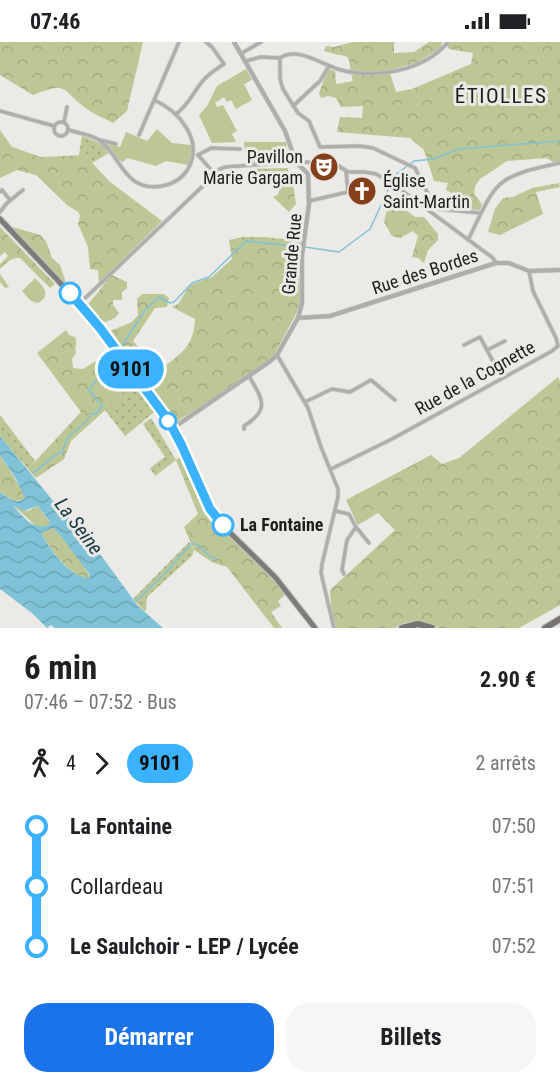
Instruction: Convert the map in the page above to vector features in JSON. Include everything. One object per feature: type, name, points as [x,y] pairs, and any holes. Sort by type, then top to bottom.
[{"type":"highway","points":[[545,628],[560,619]]},
{"type":"highway","points":[[402,628],[418,624],[432,628]]},
{"type":"highway","points":[[410,628],[423,628]]},
{"type":"main road","points":[[0,219],[80,303],[173,428],[213,513],[275,577],[315,628]]},
{"type":"street","points":[[139,135],[178,42]]},
{"type":"street","points":[[176,114],[194,96],[201,82],[224,64],[206,42]]},
{"type":"street","name":"Grande Rue","points":[[234,42],[285,132],[296,162],[308,174],[309,201],[302,255],[302,303],[298,318]]},
{"type":"street","points":[[242,53],[261,42]]},
{"type":"street","points":[[246,61],[261,57],[280,58],[292,53],[355,73],[390,72],[419,63],[443,49],[448,42]]},
{"type":"street","points":[[280,58],[280,80],[293,106],[309,121],[320,147],[373,148],[409,165],[418,174],[433,204],[439,209],[481,213]]},
{"type":"street","points":[[293,106],[320,81],[329,66]]},
{"type":"street","points":[[154,100],[166,105],[176,114],[187,129],[196,155],[213,172]]},
{"type":"street","points":[[64,122],[67,107]]},
{"type":"street","points":[[0,111],[54,126]]},
{"type":"street","points":[[54,126],[58,122],[64,122],[69,130],[116,144]]},
{"type":"street","points":[[54,126],[59,136],[65,135],[69,130]]},
{"type":"street","points":[[99,139],[131,178],[145,186],[161,186],[177,182],[196,155],[211,147],[240,149]]},
{"type":"street","points":[[80,303],[207,182],[213,172],[225,167],[296,162],[334,163],[346,171],[365,172],[393,184],[493,258],[496,263]]},
{"type":"street","points":[[468,240],[490,194],[507,177],[560,163]]},
{"type":"street","points":[[309,201],[348,192],[346,171]]},
{"type":"street","points":[[0,192],[2,190],[10,200]]},
{"type":"street","points":[[0,212],[23,190]]},
{"type":"street","points":[[395,207],[405,194]]},
{"type":"street","name":"Rue des Bordes","points":[[298,318],[330,316],[496,263],[509,263],[529,271],[560,270]]},
{"type":"street","name":"Rue de la Cognette","points":[[331,469],[392,439],[559,345],[533,291],[529,271]]},
{"type":"street","points":[[173,428],[277,356],[298,318]]},
{"type":"street","points":[[464,345],[480,337],[502,378]]},
{"type":"street","points":[[487,350],[505,341]]},
{"type":"street","points":[[277,356],[305,402],[338,489],[321,573],[334,628]]},
{"type":"street","points":[[244,429],[244,426],[259,415],[262,409],[262,401],[249,376]]},
{"type":"street","points":[[305,402],[332,389],[350,392],[371,380],[395,400]]},
{"type":"street","points":[[335,511],[349,514],[356,528],[369,543]]},
{"type":"street","points":[[344,574],[342,570],[347,540],[356,528]]},
{"type":"green space","points":[[0,42],[143,42],[127,111],[113,123],[90,111],[59,88],[33,95],[0,75]]},
{"type":"green space","points":[[352,42],[394,42],[394,53],[414,52],[429,42],[442,42],[441,48],[416,63],[389,70],[396,92],[412,89],[471,64],[473,53],[449,49],[446,44],[448,42],[560,42],[560,162],[553,162],[546,158],[507,161],[480,179],[475,186],[474,194],[482,204],[480,210],[463,209],[459,197],[446,190],[448,183],[434,181],[424,150],[410,138],[337,132],[340,117],[362,118],[363,106],[341,107],[336,98],[328,96],[321,98],[319,93],[328,69],[335,71],[336,84],[353,81],[349,59],[324,51],[326,46],[334,47]]},
{"type":"green space","points":[[246,69],[252,80],[244,84],[252,100],[236,109],[231,100],[227,102],[224,97],[215,103],[217,107],[223,105],[237,131],[232,134],[236,142],[212,143],[199,115],[207,106],[217,86]]},
{"type":"green space","points":[[157,129],[172,143],[191,145],[191,159],[188,165],[166,161],[156,166],[127,158],[123,162],[117,159],[105,142],[120,147],[126,132],[147,141]]},
{"type":"green space","points":[[0,130],[12,147],[41,157],[85,155],[109,181],[162,221],[99,283],[98,270],[90,269],[88,247],[78,224],[80,216],[78,212],[67,205],[36,175],[17,170],[0,178]]},
{"type":"green space","points":[[82,136],[102,144],[109,153],[92,163],[85,155],[79,155]]},
{"type":"green space","points":[[244,142],[286,142],[289,159],[246,164]]},
{"type":"green space","points":[[288,168],[288,176],[292,177],[296,204],[289,212],[273,197],[279,194],[277,181],[264,182],[260,187],[255,185],[252,169]]},
{"type":"green space","points":[[559,183],[560,187],[536,192],[543,214],[500,235],[488,232],[495,209],[503,198],[513,197],[532,188]]},
{"type":"green space","points":[[387,210],[407,211],[415,217],[424,217],[438,234],[438,240],[428,250],[424,263],[412,257],[418,236],[413,231],[400,238],[392,236],[384,222]]},
{"type":"green space","points":[[9,226],[40,235],[46,241],[52,258],[60,265],[67,286]]},
{"type":"green space","points":[[0,227],[55,284],[50,288],[20,258],[11,259],[0,269],[0,264],[8,256],[5,252],[0,256]]},
{"type":"green space","points":[[242,237],[302,241],[299,274],[300,302],[296,314],[274,355],[265,365],[176,422],[108,332],[132,322],[138,315],[137,299],[142,294],[164,294],[169,298],[167,307],[155,308],[133,341],[160,370],[185,349],[194,329],[195,319],[172,307],[178,304],[190,285],[212,277],[232,259],[229,240]]},
{"type":"green space","points":[[0,274],[9,287],[5,288],[0,282]]},
{"type":"green space","points":[[112,275],[127,282],[127,288],[122,292],[122,300],[113,300],[113,305],[119,313],[115,318],[101,324],[87,305]]},
{"type":"green space","points":[[35,278],[45,291],[45,297],[38,303],[31,301],[22,291]]},
{"type":"green space","points":[[66,330],[76,339],[76,353],[72,359],[73,368],[83,369],[113,351],[129,375],[121,396],[71,441],[64,459],[36,478],[28,469],[81,412],[37,353]]},
{"type":"green space","points":[[129,375],[158,409],[125,436],[105,410],[121,396]]},
{"type":"green space","points":[[558,377],[560,381],[560,605],[519,628],[439,628],[428,623],[412,621],[395,628],[333,628],[330,590],[395,530],[378,513],[358,525],[346,500],[431,455],[442,464],[459,458]]},
{"type":"green space","points":[[0,415],[35,461],[28,469],[0,436]]},
{"type":"green space","points":[[151,418],[176,460],[155,476],[150,468],[165,457],[143,424]]},
{"type":"green space","points":[[183,454],[210,516],[286,594],[278,601],[281,606],[271,612],[282,628],[274,628],[227,567],[212,562],[194,550],[184,527],[198,514],[176,460]]},
{"type":"green space","points":[[0,455],[24,493],[23,500],[14,501],[0,492]]},
{"type":"green space","points":[[13,505],[28,511],[38,506],[50,523],[49,525],[41,528],[36,526]]},
{"type":"green space","points":[[53,528],[74,552],[90,578],[76,574],[62,562],[50,546],[41,533]]},
{"type":"green space","points":[[189,542],[194,550],[192,556],[147,597],[144,611],[133,599]]},
{"type":"water","name":"La Seine","points":[[0,436],[54,502],[92,543],[138,606],[163,628],[55,628],[51,625],[47,628],[32,613],[0,589],[0,492],[15,501],[25,498],[0,455]],"holes":[[[13,505],[23,511],[38,506],[50,522],[49,525],[33,524]],[[53,528],[88,572],[89,578],[67,568],[49,547],[41,533]]]},
{"type":"waterway","points":[[305,247],[339,252],[370,229],[395,175],[414,161],[434,159],[458,149],[560,141]]},
{"type":"waterway","points":[[120,349],[145,310],[159,297],[170,303],[174,302],[192,283],[209,277],[246,241],[301,247]]},
{"type":"waterway","points":[[33,473],[62,452],[68,437],[87,421],[91,414],[96,414],[102,406],[89,390],[116,355]]},
{"type":"waterway","points":[[136,601],[191,544],[197,544],[209,556],[216,559]]},
{"type":"bus line","name":"9101","points":[[70,293],[100,328],[168,420],[210,509],[223,525]]},
{"type":"place","name":"Pavillon Marie Gargam","points":[[324,167]]},
{"type":"place","name":"Église Saint-Martin","points":[[362,191]]},
{"type":"place","name":"La Fontaine","points":[[223,525]]},
{"type":"district","name":"ÉTIOLLES","points":[[501,96]]}]
